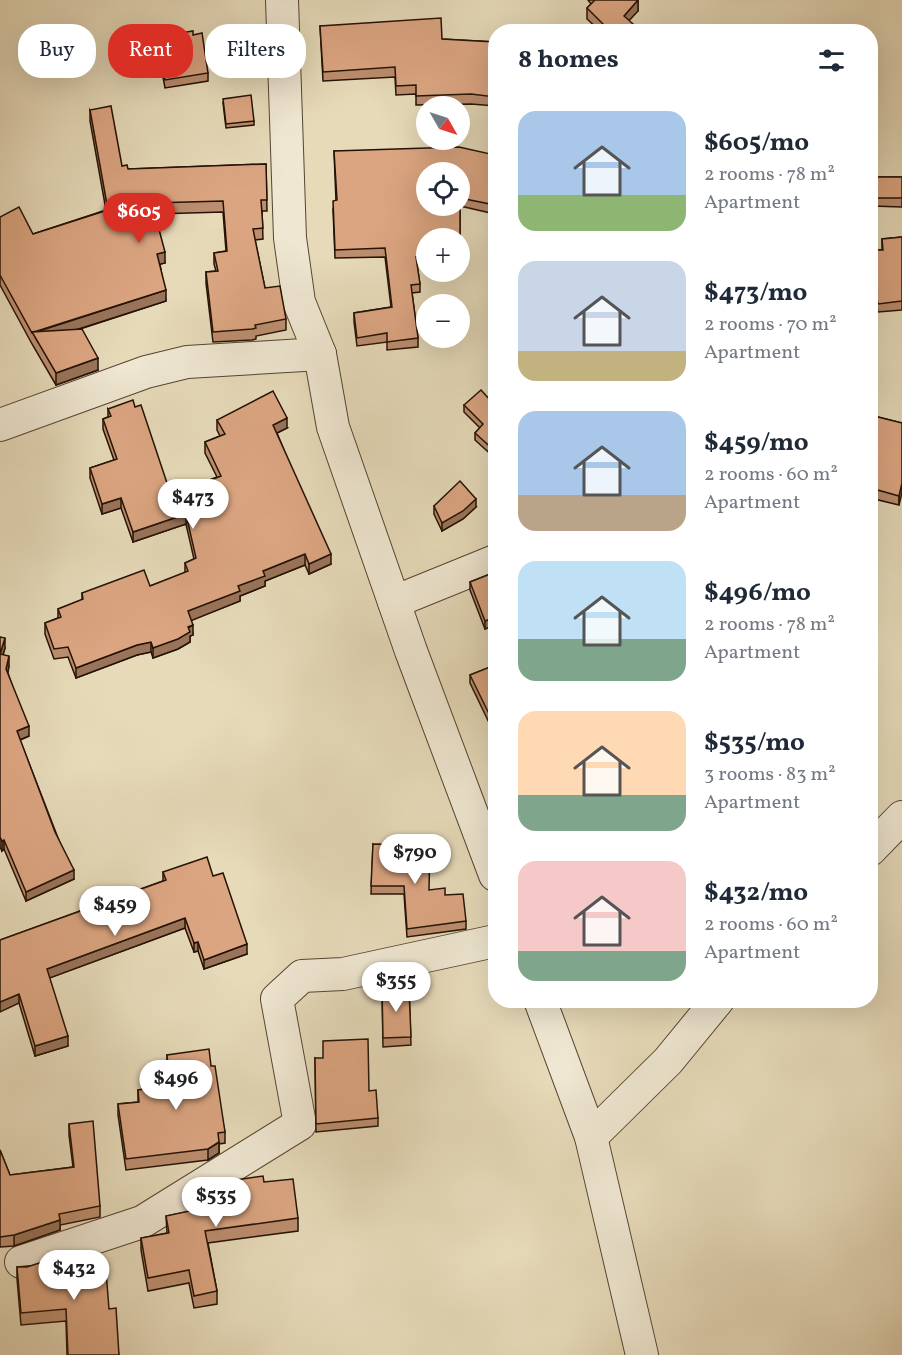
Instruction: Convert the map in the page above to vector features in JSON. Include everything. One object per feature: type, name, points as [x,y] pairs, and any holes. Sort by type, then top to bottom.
[{"type":"street","points":[[282,0],[291,238],[299,302],[321,354],[333,427],[394,602],[488,856]]},
{"type":"street","points":[[0,425],[146,372],[187,362],[321,354]]},
{"type":"street","points":[[394,602],[488,564]]},
{"type":"street","points":[[878,842],[902,817]]},
{"type":"street","points":[[21,1262],[142,1222],[300,1124],[278,999],[302,976],[343,974],[488,943]]},
{"type":"street","points":[[543,1008],[591,1137],[642,1355]]},
{"type":"street","points":[[591,1137],[668,1061],[711,1008]]},
{"type":"building","points":[[595,0],[638,0],[624,16],[633,24],[603,24],[587,8]]},
{"type":"building","points":[[441,18],[442,39],[488,42],[488,96],[471,94],[416,96],[416,85],[396,86],[395,67],[323,72],[320,26]]},
{"type":"building","points":[[202,33],[205,53],[205,73],[193,75],[193,35]]},
{"type":"building","points":[[251,95],[254,121],[226,124],[223,99]]},
{"type":"building","points":[[111,106],[122,166],[127,165],[128,169],[266,164],[267,200],[261,200],[263,228],[253,229],[265,288],[280,286],[286,319],[255,325],[256,328],[252,329],[213,332],[206,272],[218,271],[214,253],[227,251],[223,201],[152,203],[165,252],[157,254],[166,290],[32,333],[0,275],[0,217],[19,207],[33,234],[108,210],[90,110]]},
{"type":"building","points":[[416,148],[470,149],[488,153],[488,204],[470,200],[470,162],[416,162],[416,216],[460,216],[460,228],[416,228],[416,282],[420,284],[411,285],[416,338],[387,342],[387,333],[357,338],[354,313],[392,307],[385,248],[335,250],[333,201],[337,200],[334,151]]},
{"type":"building","points":[[878,177],[902,177],[902,198],[878,198]]},
{"type":"building","points":[[902,237],[902,301],[878,304],[878,250],[883,250],[882,239]]},
{"type":"building","points":[[82,329],[98,358],[56,373],[32,332]]},
{"type":"building","points":[[481,390],[488,398],[488,445],[475,433],[483,424],[464,405]]},
{"type":"building","points":[[273,391],[287,418],[273,425],[331,554],[309,564],[305,554],[263,571],[265,576],[238,586],[240,591],[188,611],[193,625],[188,627],[190,632],[178,639],[153,648],[151,642],[137,645],[76,668],[68,647],[54,649],[45,623],[61,617],[58,609],[83,599],[82,593],[144,570],[150,586],[188,571],[185,563],[196,558],[186,514],[133,532],[121,498],[102,504],[90,468],[117,459],[103,419],[111,416],[108,409],[133,400],[135,407],[141,405],[171,495],[221,476],[205,442],[225,434],[217,420]]},
{"type":"building","points":[[878,417],[902,423],[902,483],[899,496],[878,490]]},
{"type":"building","points":[[460,481],[476,499],[463,511],[442,523],[434,506]]},
{"type":"building","points":[[488,575],[488,620],[485,621],[470,582]]},
{"type":"building","points":[[0,637],[5,638],[0,654]]},
{"type":"building","points":[[0,654],[9,656],[6,669],[29,726],[17,731],[55,832],[74,870],[26,892],[4,840],[2,841],[0,837]]},
{"type":"building","points":[[488,668],[488,712],[470,675]]},
{"type":"building","points":[[373,844],[430,845],[429,890],[445,888],[445,895],[463,894],[466,921],[407,929],[404,886],[371,886]]},
{"type":"building","points":[[207,857],[213,876],[223,873],[247,944],[204,960],[198,942],[194,943],[185,918],[47,969],[68,1036],[35,1046],[19,994],[0,1002],[0,940],[166,880],[163,872]]},
{"type":"building","points":[[409,988],[411,1037],[383,1038],[382,989]]},
{"type":"building","points":[[368,1039],[369,1091],[376,1090],[378,1118],[316,1124],[315,1058],[323,1058],[323,1041]]},
{"type":"building","points":[[209,1049],[211,1066],[215,1066],[225,1132],[218,1133],[219,1142],[208,1149],[126,1159],[118,1104],[139,1102],[138,1090],[170,1086],[167,1055]]},
{"type":"building","points":[[93,1121],[100,1206],[59,1214],[60,1220],[14,1235],[0,1237],[0,1150],[10,1175],[74,1167],[69,1124]]},
{"type":"building","points":[[263,1176],[264,1182],[293,1179],[298,1218],[205,1231],[217,1291],[194,1296],[189,1270],[148,1278],[141,1238],[169,1233],[166,1216],[213,1206],[211,1191],[223,1189],[222,1182]]},
{"type":"building","points":[[85,1254],[85,1261],[105,1259],[109,1309],[116,1308],[119,1355],[68,1355],[66,1309],[21,1313],[17,1267],[27,1267],[64,1255]]}]
